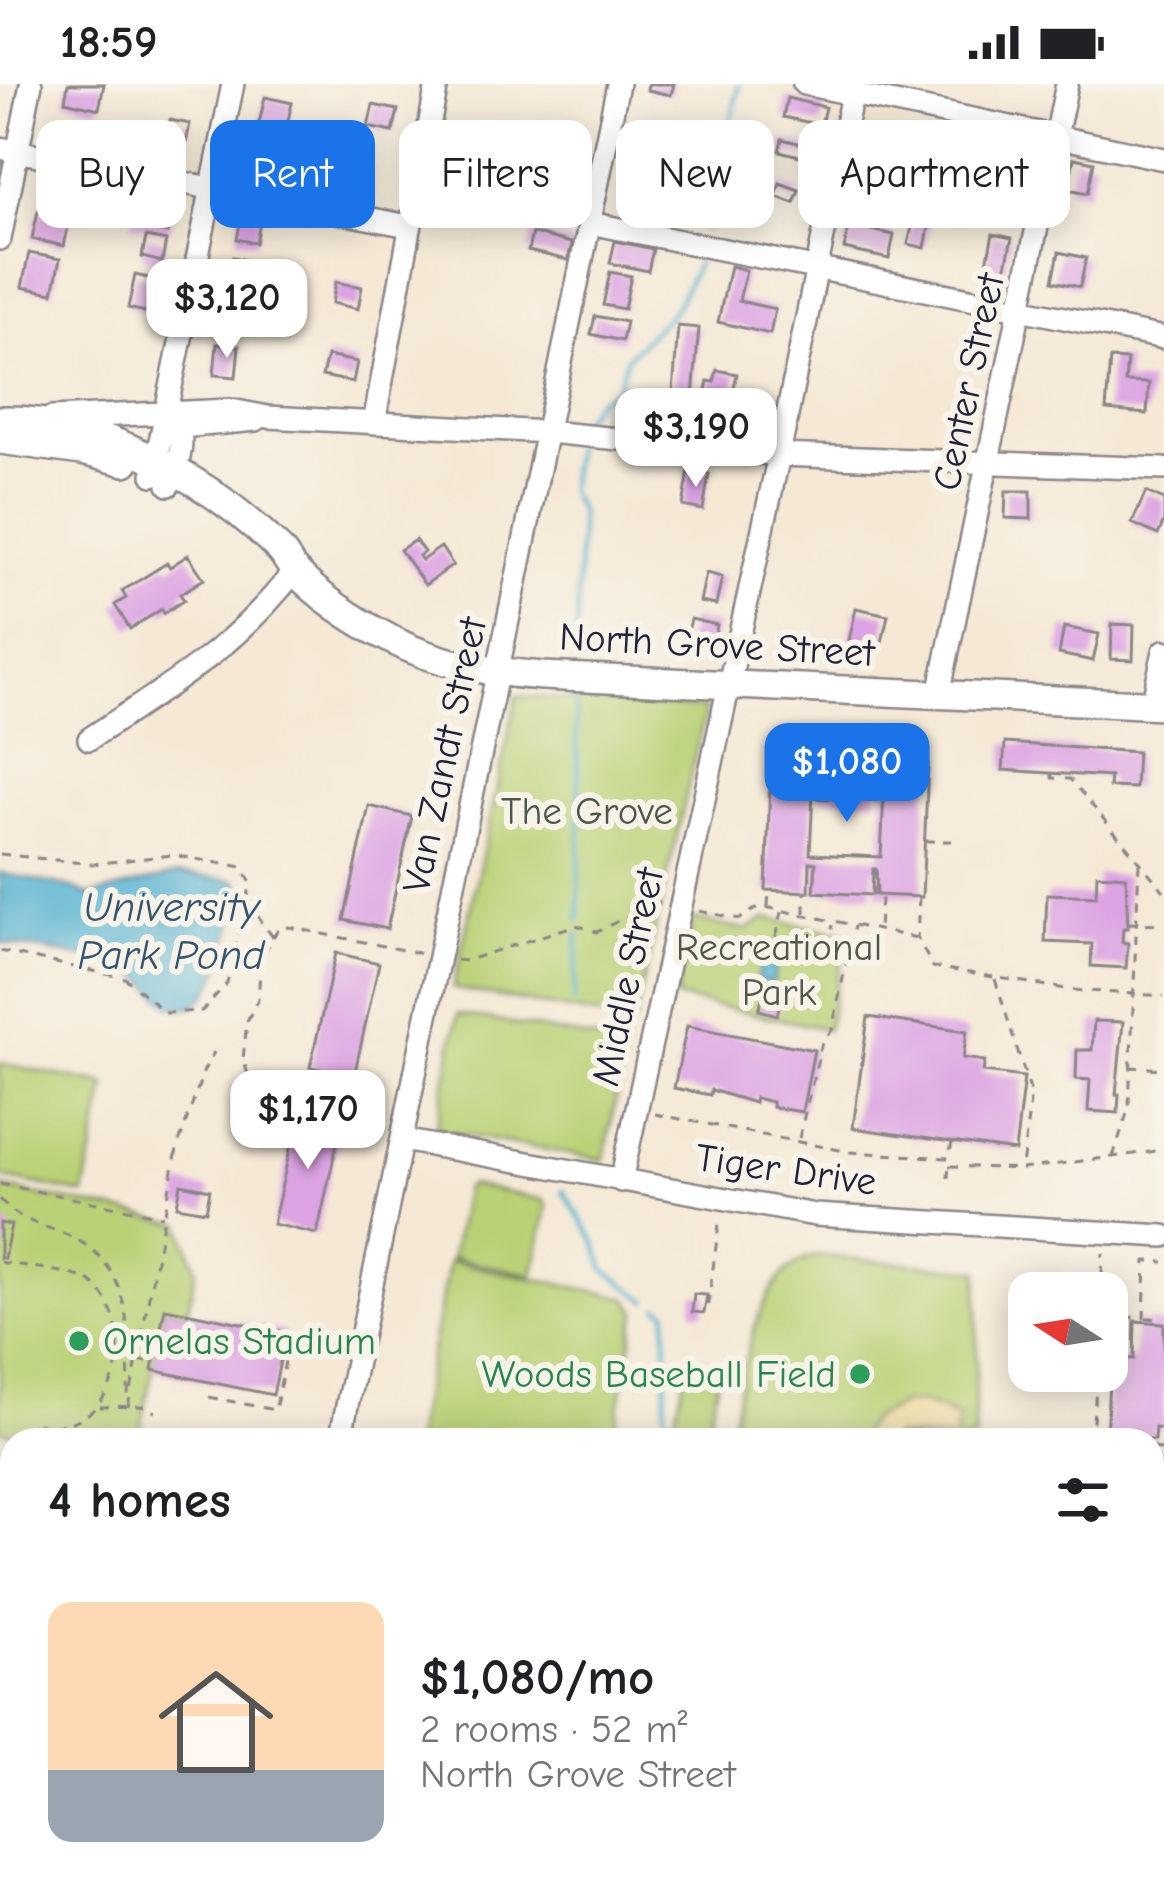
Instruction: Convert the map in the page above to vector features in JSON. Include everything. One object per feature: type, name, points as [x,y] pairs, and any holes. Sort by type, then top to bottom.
[{"type":"main road","name":"North Grove Street","points":[[0,420],[32,419],[110,439],[280,549],[295,570],[388,638],[443,661],[499,673],[1158,705]]},
{"type":"main road","name":"North Grove Street","points":[[0,440],[109,457],[164,473]]},
{"type":"street","points":[[0,239],[9,149],[32,84]]},
{"type":"street","points":[[226,120],[233,84]]},
{"type":"street","points":[[430,120],[437,84]]},
{"type":"street","name":"Van Zandt Street","points":[[592,213],[618,84]]},
{"type":"street","points":[[804,84],[853,89],[994,120]]},
{"type":"street","name":"Center Street","points":[[1060,120],[1067,84]]},
{"type":"street","name":"Middle Street","points":[[621,1181],[853,89]]},
{"type":"street","points":[[1070,137],[1164,159]]},
{"type":"street","points":[[9,149],[210,187]]},
{"type":"street","points":[[164,473],[210,206]]},
{"type":"street","points":[[592,223],[1164,338]]},
{"type":"street","points":[[374,423],[409,228]]},
{"type":"street","name":"Van Zandt Street","points":[[342,1428],[589,228]]},
{"type":"street","name":"Center Street","points":[[939,694],[1038,228]]},
{"type":"street","points":[[32,419],[232,424],[268,417],[548,432],[778,454],[1164,469]]},
{"type":"street","points":[[89,739],[229,644],[295,570]]},
{"type":"street","points":[[1158,705],[1164,651]]},
{"type":"street","name":"Tiger Drive","points":[[402,1140],[829,1217],[1164,1236]]},
{"type":"path","points":[[850,755],[851,731]]},
{"type":"path","points":[[1052,773],[1052,778],[1070,779],[1164,891]]},
{"type":"path","points":[[925,841],[960,841]]},
{"type":"path","points":[[0,854],[92,864],[194,857],[242,867],[251,883],[227,982],[211,1005],[191,1014],[166,1013],[124,977],[0,951]]},
{"type":"path","points":[[1113,1156],[1129,1107],[1139,863]]},
{"type":"path","points":[[876,869],[879,931]]},
{"type":"path","points":[[768,908],[769,891]]},
{"type":"path","points":[[805,892],[805,915]]},
{"type":"path","points":[[249,897],[273,937]]},
{"type":"path","points":[[919,897],[917,938],[933,967],[1133,996],[1164,996]]},
{"type":"path","points":[[776,937],[782,910]]},
{"type":"path","points":[[828,946],[834,921]]},
{"type":"path","points":[[1128,923],[1164,924]]},
{"type":"path","points":[[248,1074],[243,1059],[247,1021],[258,999],[261,959],[279,929],[289,926],[440,958]]},
{"type":"path","points":[[799,1140],[822,1042],[832,1030],[854,926]]},
{"type":"path","points":[[994,977],[1031,1093],[1022,1169]]},
{"type":"path","points":[[128,1407],[177,1149],[214,1052]]},
{"type":"path","points":[[1128,1067],[1164,1069]]},
{"type":"path","points":[[636,1110],[850,1152],[950,1158]]},
{"type":"path","points":[[948,1178],[952,1142]]},
{"type":"path","points":[[949,1166],[1022,1169],[1164,1150]]},
{"type":"path","points":[[0,1184],[165,1216]]},
{"type":"path","points":[[0,1199],[15,1217],[83,1242],[113,1273],[126,1303],[128,1407]]},
{"type":"path","points":[[708,1305],[723,1200]]},
{"type":"path","points":[[1102,1272],[1104,1232]]},
{"type":"path","points":[[1144,1318],[1146,1261],[1164,1262]]},
{"type":"path","points":[[0,1262],[83,1278],[94,1285],[116,1327],[112,1385],[100,1407],[64,1426],[40,1424],[40,1428]]},
{"type":"path","points":[[1128,1317],[1164,1319]]},
{"type":"path","points":[[208,1397],[275,1410],[290,1337],[322,1344]]},
{"type":"path","points":[[115,1355],[154,1363]]},
{"type":"path","points":[[1092,1428],[1096,1392]]},
{"type":"path","points":[[100,1407],[145,1406],[155,1412]]},
{"type":"green space","name":"The Grove","points":[[517,696],[706,709],[634,1022],[453,988]]},
{"type":"green space","name":"Recreational Park","points":[[766,918],[847,935],[827,1029],[676,998],[693,919],[747,930]]},
{"type":"green space","points":[[458,1014],[626,1045],[604,1160],[436,1130]]},
{"type":"green space","points":[[0,1063],[106,1085],[84,1194],[0,1177]]},
{"type":"green space","points":[[470,1185],[544,1200],[547,1207],[533,1275],[451,1258],[465,1188]]},
{"type":"green space","name":"Ornelas Stadium","points":[[0,1187],[181,1224],[196,1268],[187,1312],[165,1308],[141,1428],[0,1428]]},
{"type":"green space","name":"Woods Baseball Field","points":[[821,1256],[979,1270],[974,1428],[731,1428],[745,1361],[765,1302],[798,1263]]},
{"type":"green space","points":[[449,1261],[628,1298],[637,1312],[615,1428],[416,1428]]},
{"type":"green space","points":[[687,1367],[719,1374],[707,1428],[674,1421]]},
{"type":"sand","points":[[904,1403],[923,1403],[958,1418],[957,1428],[865,1428],[872,1419]]},
{"type":"water","name":"University Park Pond","points":[[0,873],[90,896],[178,874],[235,880],[241,886],[219,972],[200,1002],[187,1008],[171,1005],[129,970],[0,943]]},
{"type":"water","points":[[764,943],[793,949],[791,963],[777,961],[773,984],[757,981]]},
{"type":"building","points":[[68,84],[104,84],[99,109],[65,101]]},
{"type":"building","points":[[648,84],[674,84],[671,95],[647,90]]},
{"type":"building","points":[[265,97],[292,103],[288,120],[260,120]]},
{"type":"building","points":[[787,98],[825,107],[822,120],[783,117]]},
{"type":"building","points":[[373,105],[398,110],[393,132],[375,128],[375,120],[370,120]]},
{"type":"building","points":[[782,139],[798,143],[798,156],[779,151]]},
{"type":"building","points":[[1074,158],[1094,162],[1088,193],[1070,189]]},
{"type":"building","points":[[780,183],[798,190],[794,203],[776,196]]},
{"type":"building","points":[[36,220],[36,228],[68,228],[64,246],[32,239]]},
{"type":"building","points":[[239,228],[259,228],[256,243],[237,239]]},
{"type":"building","points":[[848,228],[894,235],[889,259],[844,249]]},
{"type":"building","points":[[912,228],[929,228],[925,248],[908,244]]},
{"type":"building","points":[[532,233],[572,243],[568,260],[528,251]]},
{"type":"building","points":[[993,234],[1012,238],[1005,271],[986,267]]},
{"type":"building","points":[[146,237],[166,241],[162,262],[142,257]]},
{"type":"building","points":[[615,241],[653,249],[648,271],[610,263]]},
{"type":"building","points":[[1059,252],[1086,258],[1080,287],[1053,281]]},
{"type":"building","points":[[29,253],[60,259],[53,293],[22,287]]},
{"type":"building","points":[[233,257],[250,261],[245,282],[228,278]]},
{"type":"building","points":[[730,266],[746,270],[739,301],[775,309],[770,334],[718,322]]},
{"type":"building","points":[[610,272],[631,276],[624,309],[603,305]]},
{"type":"building","points":[[135,275],[157,280],[150,313],[128,308]]},
{"type":"building","points":[[336,282],[362,287],[358,309],[332,303]]},
{"type":"building","points":[[595,316],[626,322],[622,341],[591,334]]},
{"type":"building","points":[[678,326],[699,328],[692,407],[672,406]]},
{"type":"building","points":[[217,344],[239,346],[236,377],[214,375]]},
{"type":"building","points":[[327,356],[357,362],[353,382],[322,376]]},
{"type":"building","points":[[1110,359],[1127,360],[1125,382],[1149,383],[1147,414],[1106,410]]},
{"type":"building","points":[[717,370],[737,374],[728,414],[702,408],[708,381],[714,382]]},
{"type":"building","points":[[689,471],[709,474],[703,510],[683,506]]},
{"type":"building","points":[[1006,491],[1031,491],[1031,519],[1005,518]]},
{"type":"building","points":[[1146,492],[1164,500],[1158,535],[1132,523]]},
{"type":"building","points":[[415,540],[424,552],[419,556],[422,560],[441,547],[453,565],[425,585],[400,550]]},
{"type":"building","points":[[188,555],[204,579],[180,594],[184,600],[130,629],[115,605],[126,598],[122,591]]},
{"type":"building","points":[[706,573],[722,577],[716,605],[700,602]]},
{"type":"building","points":[[856,608],[888,615],[881,647],[849,641]]},
{"type":"building","points":[[691,619],[717,625],[712,650],[685,644]]},
{"type":"building","points":[[1112,624],[1134,625],[1133,660],[1111,659]]},
{"type":"building","points":[[1064,627],[1099,634],[1093,661],[1059,654]]},
{"type":"building","points":[[1005,743],[1137,752],[1135,788],[1109,787],[1110,777],[1003,770]]},
{"type":"building","points":[[805,754],[892,757],[891,764],[928,765],[922,897],[877,895],[876,869],[872,895],[814,892],[816,863],[810,862],[809,892],[766,890],[771,757],[805,759]],"holes":[[[878,770],[885,771],[881,857],[810,854],[814,773],[820,773],[819,798],[876,801]]]},
{"type":"building","points":[[369,806],[412,816],[387,929],[344,920]]},
{"type":"building","points":[[1097,874],[1126,876],[1128,928],[1123,928],[1122,942],[1128,943],[1126,968],[1091,966],[1092,944],[1045,942],[1047,894],[1096,896]]},
{"type":"building","points":[[336,953],[379,963],[354,1076],[310,1067]]},
{"type":"building","points":[[762,998],[780,1003],[777,1015],[759,1010]]},
{"type":"building","points":[[868,1017],[967,1031],[963,1058],[985,1061],[983,1072],[1024,1077],[1015,1151],[853,1128]]},
{"type":"building","points":[[1094,1021],[1123,1022],[1118,1113],[1088,1111],[1090,1080],[1076,1079],[1077,1050],[1092,1050]]},
{"type":"building","points":[[687,1026],[814,1050],[802,1112],[772,1107],[772,1102],[755,1098],[754,1103],[711,1090],[710,1095],[674,1088]]},
{"type":"building","points":[[299,1110],[342,1120],[317,1234],[273,1224]]},
{"type":"building","points":[[181,1184],[210,1190],[206,1211],[177,1206]]},
{"type":"building","points":[[0,1223],[11,1225],[4,1258],[0,1258]]},
{"type":"building","points":[[694,1294],[707,1295],[704,1313],[692,1312]]},
{"type":"building","points":[[165,1308],[286,1332],[273,1395],[152,1370]]},
{"type":"building","points":[[1135,1321],[1164,1323],[1164,1428],[1107,1428],[1108,1392],[1128,1392],[1128,1359],[1134,1359]]},
{"type":"waterway","points":[[706,231],[739,86]]},
{"type":"waterway","points":[[578,424],[597,399],[616,390],[627,357],[674,310],[698,262]]},
{"type":"waterway","points":[[574,447],[568,490],[580,513],[576,655]]},
{"type":"waterway","points":[[575,697],[579,920]]},
{"type":"waterway","points":[[574,1001],[578,934]]},
{"type":"waterway","points":[[563,1191],[595,1241],[605,1270],[648,1301]]},
{"type":"waterway","points":[[659,1307],[667,1311],[665,1428]]},
{"type":"place","name":"Ornelas Stadium","points":[[79,1341]]},
{"type":"place","name":"Woods Baseball Field","points":[[860,1374]]}]
